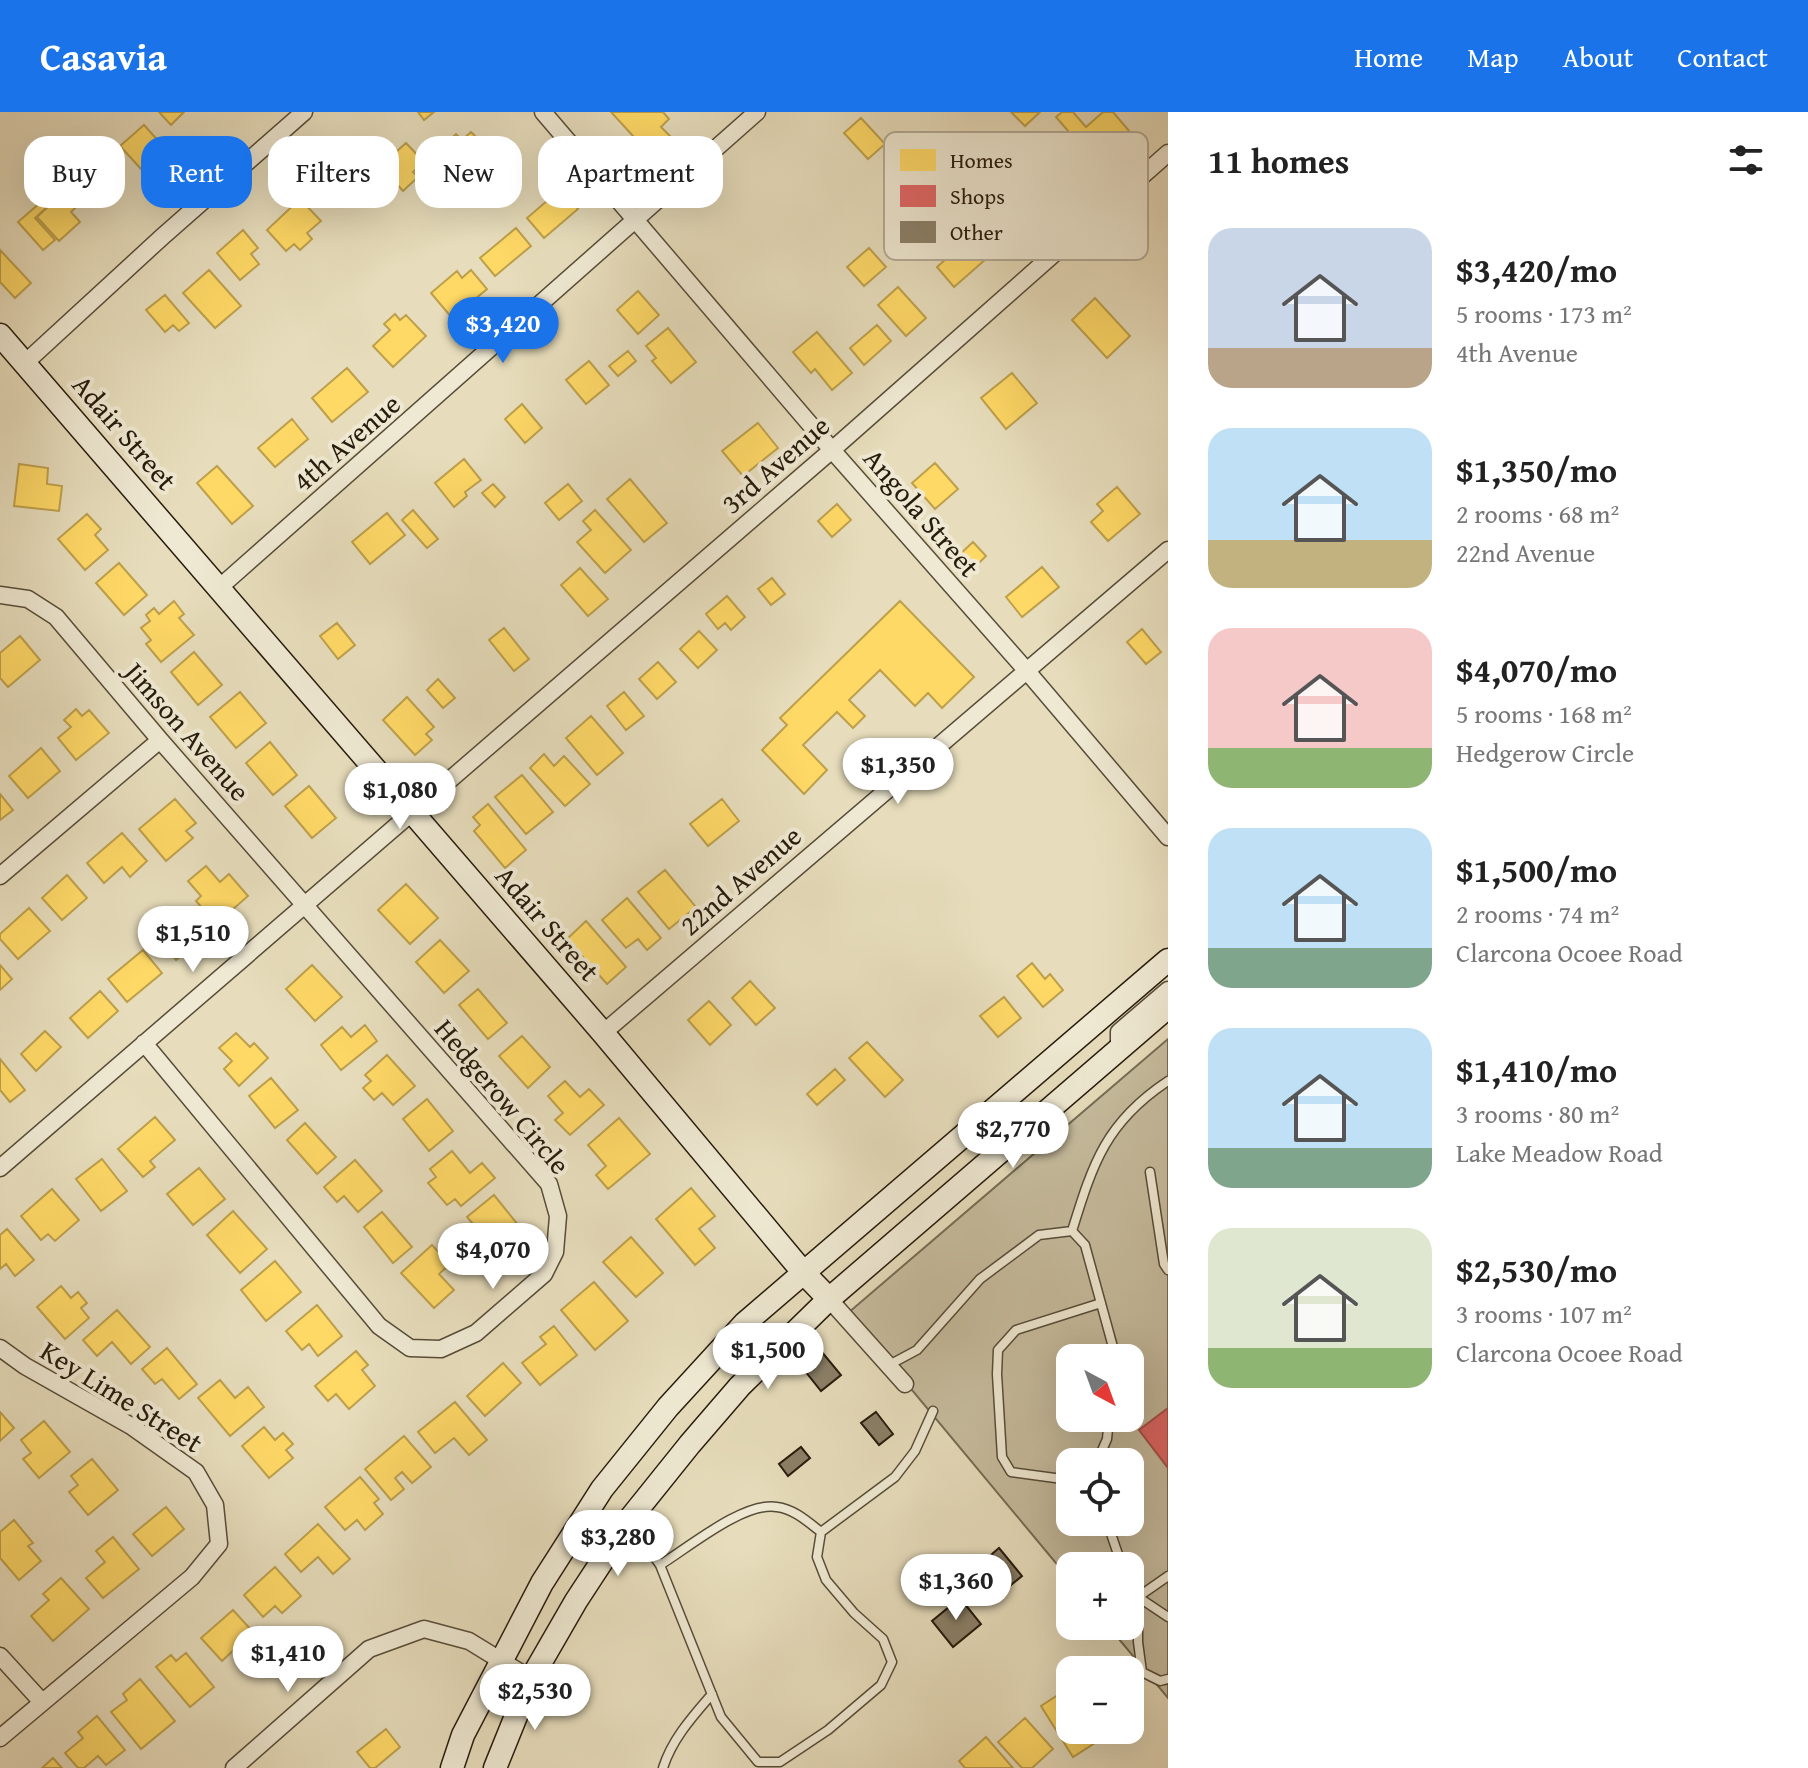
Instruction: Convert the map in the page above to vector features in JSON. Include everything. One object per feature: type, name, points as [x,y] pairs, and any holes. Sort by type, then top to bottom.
[{"type":"street","points":[[25,363],[304,112]]},
{"type":"street","name":"Angola Street","points":[[543,112],[1168,837]]},
{"type":"street","name":"4th Avenue","points":[[220,587],[757,112]]},
{"type":"street","name":"3rd Avenue","points":[[1148,171],[1168,153]]},
{"type":"street","name":"3rd Avenue","points":[[0,1168],[832,450],[1047,260]]},
{"type":"street","name":"Adair Street","points":[[0,335],[413,811],[829,1299]]},
{"type":"street","name":"22nd Avenue","points":[[603,1033],[1168,550]]},
{"type":"street","name":"Jimson Avenue","points":[[0,595],[28,599],[56,617],[305,903]]},
{"type":"street","points":[[0,876],[160,740]]},
{"type":"street","name":"Hedgerow Circle","points":[[144,1043],[379,1326],[410,1348],[441,1349],[476,1333],[544,1274],[555,1252],[558,1216],[549,1184],[305,903]]},
{"type":"street","points":[[452,1768],[463,1735],[542,1583],[602,1489],[668,1407],[745,1323],[1168,960]]},
{"type":"street","points":[[1119,1048],[1119,1032],[1168,990]]},
{"type":"street","points":[[495,1768],[531,1679],[576,1601],[629,1520],[740,1386],[829,1299],[1168,1007]]},
{"type":"street","points":[[829,1299],[905,1384]]},
{"type":"street","name":"Key Lime Street","points":[[0,1348],[25,1366],[131,1426],[196,1472],[215,1505],[219,1544],[192,1577],[0,1738]]},
{"type":"street","points":[[234,1768],[369,1649],[424,1629],[469,1641],[531,1679]]},
{"type":"street","points":[[0,1656],[42,1702]]},
{"type":"lane","points":[[1072,1231],[1091,1169],[1116,1128],[1143,1097],[1168,1081]]},
{"type":"lane","points":[[1150,1172],[1164,1264],[1168,1270]]},
{"type":"lane","points":[[1072,1231],[1085,1245],[1112,1344]]},
{"type":"lane","points":[[888,1365],[917,1350],[980,1279],[1039,1235],[1072,1231]]},
{"type":"lane","points":[[1056,1478],[1011,1472],[1002,1457],[998,1350],[1016,1330],[1101,1303]]},
{"type":"lane","points":[[629,1520],[660,1565],[721,1717],[758,1762],[780,1762],[828,1730],[881,1685],[892,1662],[883,1639],[854,1613],[826,1580],[817,1557],[821,1532],[895,1477],[915,1451],[933,1411]]},
{"type":"lane","points":[[660,1565],[749,1510],[777,1507],[801,1516],[821,1532]]},
{"type":"lane","points":[[1144,1593],[1168,1576]]},
{"type":"lane","points":[[1144,1601],[1168,1617]]},
{"type":"lane","points":[[1138,1640],[1142,1672],[1160,1681],[1168,1679]]},
{"type":"lane","points":[[663,1768],[667,1754],[712,1694]]},
{"type":"shaded area","points":[[1168,1039],[1168,1698],[1144,1669],[1144,1656],[1133,1656],[1120,1640],[1144,1640],[1144,1552],[1056,1552],[1056,1563],[848,1313]]},
{"type":"building: Homes","points":[[159,112],[184,112],[171,125]]},
{"type":"building: Homes","points":[[418,112],[434,112],[424,120]]},
{"type":"building: Homes","points":[[611,112],[663,112],[669,119],[661,127],[670,136],[633,136]]},
{"type":"building: Homes","points":[[1011,112],[1040,112],[1025,126]]},
{"type":"building: Homes","points":[[1062,112],[1073,112],[1086,127],[1103,112],[1113,112],[1130,132],[1069,132],[1056,117]]},
{"type":"building: Homes","points":[[861,118],[884,145],[868,159],[844,133]]},
{"type":"building: Homes","points":[[144,125],[154,136],[141,136],[141,169],[125,151],[125,142]]},
{"type":"building: Homes","points":[[406,143],[415,152],[415,180],[403,191],[399,186],[399,149]]},
{"type":"building: Homes","points":[[34,208],[46,208],[35,218],[55,240],[43,250],[18,222]]},
{"type":"building: Homes","points":[[47,208],[75,208],[71,212],[80,222],[59,241],[37,217]]},
{"type":"building: Homes","points":[[290,208],[309,208],[321,221],[307,233],[312,239],[300,250],[294,244],[286,251],[267,230]]},
{"type":"building: Homes","points":[[539,208],[578,209],[544,238],[527,218]]},
{"type":"building: Homes","points":[[516,228],[531,246],[495,276],[480,258]]},
{"type":"building: Homes","points":[[243,230],[258,248],[251,254],[259,264],[240,280],[217,253]]},
{"type":"building: Homes","points":[[869,248],[886,267],[864,286],[847,267]]},
{"type":"building: Homes","points":[[0,250],[31,283],[15,298],[0,282]]},
{"type":"building: Homes","points":[[945,260],[985,260],[954,287],[937,267]]},
{"type":"building: Homes","points":[[209,270],[241,306],[215,328],[183,293]]},
{"type":"building: Homes","points":[[471,270],[487,289],[452,318],[431,293],[457,271],[462,278]]},
{"type":"building: Homes","points":[[898,287],[926,318],[906,336],[878,305]]},
{"type":"building: Homes","points":[[638,291],[659,315],[638,334],[617,310]]},
{"type":"building: Homes","points":[[165,295],[189,323],[179,331],[173,325],[165,332],[146,310]]},
{"type":"building: Homes","points":[[1095,298],[1130,336],[1107,358],[1072,320]]},
{"type":"building: Homes","points":[[395,314],[400,320],[406,315],[426,336],[393,367],[373,346],[390,330],[384,324]]},
{"type":"building: Homes","points":[[877,325],[891,341],[864,365],[850,348]]},
{"type":"building: Homes","points":[[668,328],[696,362],[671,383],[652,361],[656,358],[646,346]]},
{"type":"building: Homes","points":[[817,332],[852,373],[832,390],[815,369],[811,373],[793,352]]},
{"type":"building: Homes","points":[[628,351],[636,361],[618,376],[609,366]]},
{"type":"building: Homes","points":[[589,361],[609,385],[586,404],[566,380]]},
{"type":"building: Homes","points":[[347,368],[368,392],[332,422],[312,398]]},
{"type":"building: Homes","points":[[1012,373],[1037,403],[1006,429],[981,398]]},
{"type":"building: Homes","points":[[522,404],[542,428],[525,443],[505,419]]},
{"type":"building: Homes","points":[[292,419],[308,439],[275,467],[258,448]]},
{"type":"building: Homes","points":[[758,423],[778,448],[743,476],[722,451]]},
{"type":"building: Homes","points":[[464,459],[481,480],[465,492],[467,496],[454,507],[435,483]]},
{"type":"building: Homes","points":[[935,463],[958,489],[935,509],[912,483]]},
{"type":"building: Homes","points":[[19,464],[48,468],[47,484],[62,486],[59,511],[14,506]]},
{"type":"building: Homes","points":[[217,466],[253,506],[232,524],[197,483]]},
{"type":"building: Homes","points":[[630,479],[667,523],[644,542],[607,499]]},
{"type":"building: Homes","points":[[493,484],[505,497],[495,507],[482,493]]},
{"type":"building: Homes","points":[[568,484],[582,501],[559,520],[545,503]]},
{"type":"building: Homes","points":[[1117,487],[1140,514],[1108,541],[1091,522],[1103,511],[1097,504]]},
{"type":"building: Homes","points":[[837,504],[851,520],[832,537],[818,521]]},
{"type":"building: Homes","points":[[413,510],[438,539],[427,548],[402,520]]},
{"type":"building: Homes","points":[[595,510],[631,550],[605,573],[577,542],[591,530],[583,521]]},
{"type":"building: Homes","points":[[387,513],[405,535],[370,564],[352,542]]},
{"type":"building: Homes","points":[[87,514],[101,529],[95,535],[108,550],[85,570],[58,539]]},
{"type":"building: Homes","points":[[973,542],[986,556],[971,571],[958,556]]},
{"type":"building: Homes","points":[[119,563],[147,595],[124,615],[96,583]]},
{"type":"building: Homes","points":[[1042,567],[1059,587],[1022,617],[1006,597]]},
{"type":"building: Homes","points":[[580,568],[608,599],[588,616],[561,585]]},
{"type":"building: Homes","points":[[772,578],[785,594],[771,605],[758,589]]},
{"type":"building: Homes","points":[[727,596],[745,617],[731,630],[725,623],[718,629],[706,614]]},
{"type":"building: Homes","points":[[174,601],[184,614],[179,618],[194,635],[161,662],[146,644],[151,640],[141,628],[150,621],[146,615],[154,608],[159,614]]},
{"type":"building: Homes","points":[[900,601],[974,677],[942,708],[928,693],[915,706],[880,670],[849,700],[865,716],[853,728],[837,712],[803,745],[827,770],[804,794],[762,750],[787,725],[780,718]]},
{"type":"building: Homes","points":[[337,623],[355,645],[338,659],[320,636]]},
{"type":"building: Homes","points":[[504,628],[529,659],[514,671],[489,640]]},
{"type":"building: Homes","points":[[1142,629],[1161,652],[1146,664],[1127,642]]},
{"type":"building: Homes","points":[[699,631],[717,650],[698,668],[680,649]]},
{"type":"building: Homes","points":[[20,636],[40,660],[8,687],[0,678],[0,653]]},
{"type":"building: Homes","points":[[194,652],[222,685],[198,705],[171,672]]},
{"type":"building: Homes","points":[[658,662],[676,682],[657,699],[639,679]]},
{"type":"building: Homes","points":[[438,679],[455,698],[443,708],[427,690]]},
{"type":"building: Homes","points":[[240,692],[266,723],[236,748],[210,717]]},
{"type":"building: Homes","points":[[624,692],[644,716],[626,730],[607,706]]},
{"type":"building: Homes","points":[[407,697],[434,727],[426,734],[432,740],[415,755],[383,720]]},
{"type":"building: Homes","points":[[76,709],[82,716],[89,710],[109,733],[76,760],[58,738],[71,727],[64,720]]},
{"type":"building: Homes","points":[[591,716],[623,753],[597,775],[566,738]]},
{"type":"building: Homes","points":[[270,742],[297,775],[273,795],[246,763]]},
{"type":"building: Homes","points":[[41,748],[60,771],[28,798],[9,776]]},
{"type":"building: Homes","points":[[544,754],[554,766],[564,756],[590,784],[565,806],[530,768]]},
{"type":"building: Homes","points":[[522,775],[553,812],[526,834],[495,797]]},
{"type":"building: Homes","points":[[309,786],[336,818],[312,838],[285,806]]},
{"type":"building: Homes","points":[[0,794],[13,810],[0,820]]},
{"type":"building: Homes","points":[[175,799],[196,823],[186,831],[193,838],[166,861],[139,829]]},
{"type":"building: Homes","points":[[722,799],[739,821],[708,846],[690,824]]},
{"type":"building: Homes","points":[[488,804],[526,850],[505,868],[474,831],[480,825],[473,817]]},
{"type":"building: Homes","points":[[122,833],[147,861],[130,877],[122,867],[104,883],[87,863]]},
{"type":"building: Homes","points":[[206,866],[220,882],[229,874],[248,896],[216,924],[196,901],[201,896],[188,881]]},
{"type":"building: Homes","points":[[665,870],[696,907],[669,929],[638,892]]},
{"type":"building: Homes","points":[[67,875],[87,898],[62,920],[42,898]]},
{"type":"building: Homes","points":[[406,884],[438,918],[410,944],[378,910]]},
{"type":"building: Homes","points":[[627,898],[661,938],[647,950],[638,939],[626,948],[602,920]]},
{"type":"building: Homes","points":[[29,908],[50,931],[18,959],[0,939],[0,934]]},
{"type":"building: Homes","points":[[189,912],[207,935],[176,960],[158,937]]},
{"type":"building: Homes","points":[[586,921],[626,967],[607,984],[567,939]]},
{"type":"building: Homes","points":[[440,940],[469,971],[444,993],[416,962]]},
{"type":"building: Homes","points":[[143,950],[162,973],[127,1002],[108,979]]},
{"type":"building: Homes","points":[[1032,963],[1045,979],[1050,974],[1063,990],[1043,1007],[1017,976]]},
{"type":"building: Homes","points":[[0,965],[12,979],[0,990]]},
{"type":"building: Homes","points":[[312,965],[342,997],[315,1021],[286,989]]},
{"type":"building: Homes","points":[[750,981],[775,1008],[756,1025],[732,998]]},
{"type":"building: Homes","points":[[478,989],[507,1023],[488,1039],[459,1005]]},
{"type":"building: Homes","points":[[100,991],[118,1011],[88,1038],[70,1018]]},
{"type":"building: Homes","points":[[1004,997],[1021,1018],[998,1037],[980,1016]]},
{"type":"building: Homes","points":[[709,1001],[731,1025],[710,1045],[688,1020]]},
{"type":"building: Homes","points":[[365,1025],[377,1041],[341,1070],[321,1045],[342,1027],[351,1037]]},
{"type":"building: Homes","points":[[45,1031],[61,1047],[36,1071],[21,1054]]},
{"type":"building: Homes","points":[[236,1033],[250,1047],[254,1043],[268,1058],[239,1086],[224,1069],[232,1061],[219,1048]]},
{"type":"building: Homes","points":[[522,1036],[550,1067],[528,1088],[499,1056]]},
{"type":"building: Homes","points":[[867,1042],[903,1080],[885,1097],[849,1058]]},
{"type":"building: Homes","points":[[387,1055],[415,1086],[393,1105],[382,1093],[374,1100],[363,1088],[371,1081],[365,1075]]},
{"type":"building: Homes","points":[[0,1059],[25,1090],[10,1102],[0,1090]]},
{"type":"building: Homes","points":[[835,1069],[845,1080],[817,1105],[807,1094]]},
{"type":"building: Homes","points":[[271,1078],[298,1110],[275,1128],[249,1096]]},
{"type":"building: Homes","points":[[565,1081],[580,1097],[589,1089],[604,1105],[570,1135],[555,1120],[563,1113],[548,1096]]},
{"type":"building: Homes","points":[[427,1099],[453,1131],[429,1151],[403,1119]]},
{"type":"building: Homes","points":[[155,1117],[175,1140],[150,1161],[155,1167],[143,1177],[118,1149]]},
{"type":"building: Homes","points":[[619,1118],[650,1154],[608,1189],[596,1175],[606,1166],[588,1145]]},
{"type":"building: Homes","points":[[305,1123],[336,1157],[317,1174],[287,1140]]},
{"type":"building: Homes","points":[[452,1151],[470,1173],[482,1163],[495,1178],[461,1206],[455,1199],[447,1205],[428,1183],[436,1177],[430,1169]]},
{"type":"building: Homes","points":[[102,1159],[127,1191],[101,1211],[76,1179]]},
{"type":"building: Homes","points":[[355,1160],[382,1191],[358,1212],[344,1196],[337,1202],[324,1187]]},
{"type":"building: Homes","points":[[199,1168],[225,1199],[193,1225],[167,1194]]},
{"type":"building: Homes","points":[[691,1188],[715,1216],[699,1229],[715,1248],[695,1265],[656,1219]]},
{"type":"building: Homes","points":[[52,1189],[79,1220],[55,1241],[48,1234],[41,1240],[21,1216]]},
{"type":"building: Homes","points":[[494,1195],[523,1231],[489,1259],[476,1242],[483,1236],[467,1217]]},
{"type":"building: Homes","points":[[233,1211],[267,1249],[240,1273],[207,1235]]},
{"type":"building: Homes","points":[[382,1212],[412,1247],[393,1263],[364,1227]]},
{"type":"building: Homes","points":[[7,1229],[34,1260],[15,1276],[6,1264],[0,1269],[0,1235]]},
{"type":"building: Homes","points":[[631,1237],[663,1273],[636,1297],[603,1262]]},
{"type":"building: Homes","points":[[432,1245],[450,1264],[439,1274],[454,1290],[434,1308],[401,1273]]},
{"type":"building: Homes","points":[[275,1261],[301,1292],[266,1321],[241,1290]]},
{"type":"building: Homes","points":[[594,1282],[628,1321],[595,1350],[561,1310]]},
{"type":"building: Homes","points":[[61,1286],[71,1298],[78,1292],[87,1303],[81,1308],[89,1318],[65,1339],[37,1307]]},
{"type":"building: Homes","points":[[317,1305],[342,1336],[318,1356],[309,1344],[302,1350],[286,1331]]},
{"type":"building: Homes","points":[[117,1310],[150,1347],[131,1364],[112,1342],[97,1356],[83,1340]]},
{"type":"building: Homes","points":[[554,1326],[577,1355],[540,1385],[522,1363],[546,1344],[540,1337]]},
{"type":"building: Homes","points":[[167,1348],[197,1384],[179,1399],[162,1379],[155,1384],[142,1369]]},
{"type":"building: Homes","points":[[356,1351],[368,1365],[362,1370],[375,1386],[349,1409],[336,1394],[328,1401],[315,1386]]},
{"type":"building: Homes","points":[[503,1363],[521,1383],[485,1416],[467,1396]]},
{"type":"building: Homes","points":[[220,1380],[235,1398],[248,1387],[264,1407],[230,1436],[198,1398]]},
{"type":"building: Homes","points":[[455,1402],[487,1440],[469,1455],[454,1438],[435,1453],[418,1432]]},
{"type":"building: Homes","points":[[0,1412],[14,1428],[0,1441]]},
{"type":"building: Homes","points":[[44,1421],[70,1452],[39,1478],[23,1459],[31,1453],[21,1440]]},
{"type":"building: Homes","points":[[264,1427],[275,1440],[283,1433],[293,1444],[286,1450],[293,1458],[269,1478],[242,1446]]},
{"type":"building: Homes","points":[[404,1436],[431,1467],[412,1483],[402,1472],[395,1478],[404,1489],[391,1500],[365,1469]]},
{"type":"building: Homes","points":[[92,1459],[118,1490],[88,1515],[69,1492],[78,1485],[71,1476]]},
{"type":"building: Homes","points":[[360,1477],[379,1499],[374,1503],[383,1514],[365,1530],[357,1520],[345,1530],[325,1507]]},
{"type":"building: Homes","points":[[166,1507],[184,1529],[152,1556],[133,1534]]},
{"type":"building: Homes","points":[[14,1520],[33,1543],[28,1546],[41,1561],[19,1580],[0,1558],[0,1532]]},
{"type":"building: Homes","points":[[318,1524],[350,1559],[333,1574],[318,1557],[301,1572],[285,1554]]},
{"type":"building: Homes","points":[[113,1537],[139,1569],[103,1598],[86,1578],[105,1562],[96,1551]]},
{"type":"building: Homes","points":[[275,1567],[301,1596],[282,1613],[275,1606],[263,1617],[244,1595]]},
{"type":"building: Homes","points":[[61,1578],[89,1609],[53,1641],[31,1616],[49,1600],[43,1594]]},
{"type":"building: Homes","points":[[233,1610],[264,1644],[248,1659],[237,1647],[222,1661],[201,1638]]},
{"type":"building: Homes","points":[[186,1653],[214,1687],[190,1707],[156,1667],[171,1655],[176,1661]]},
{"type":"building: Homes","points":[[140,1679],[175,1721],[141,1749],[111,1712],[127,1700],[123,1694]]},
{"type":"building: Homes","points":[[1056,1696],[1056,1730],[1041,1706]]},
{"type":"building: Homes","points":[[97,1716],[125,1750],[106,1765],[98,1756],[84,1768],[78,1768],[65,1753],[83,1738],[78,1732]]},
{"type":"building: Homes","points":[[1025,1718],[1053,1749],[1032,1768],[1022,1768],[998,1742]]},
{"type":"building: Homes","points":[[386,1729],[400,1747],[375,1768],[370,1768],[357,1752]]},
{"type":"building: Homes","points":[[986,1737],[1013,1768],[965,1768],[959,1761]]},
{"type":"building: Homes","points":[[1065,1744],[1093,1744],[1073,1757]]},
{"type":"building: Homes","points":[[53,1758],[62,1768],[42,1768]]},
{"type":"building: Shops","points":[[1168,1408],[1168,1468],[1141,1432],[1144,1432],[1144,1426]]},
{"type":"building: Other","points":[[821,1351],[841,1375],[821,1391],[801,1366]]},
{"type":"building: Other","points":[[876,1412],[893,1434],[879,1445],[861,1423]]},
{"type":"building: Other","points":[[801,1447],[810,1458],[788,1476],[779,1464]]},
{"type":"building: Other","points":[[999,1548],[1022,1576],[1000,1594],[977,1567]]},
{"type":"building: Other","points":[[960,1598],[981,1624],[953,1647],[932,1621]]}]
